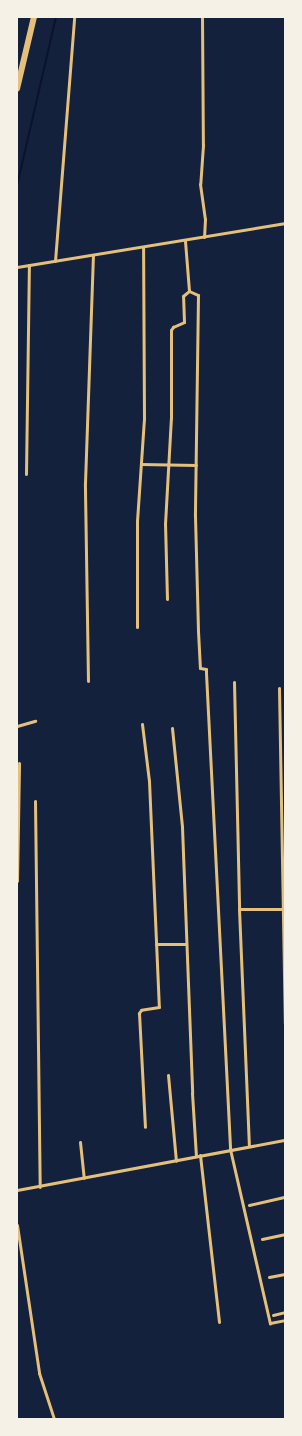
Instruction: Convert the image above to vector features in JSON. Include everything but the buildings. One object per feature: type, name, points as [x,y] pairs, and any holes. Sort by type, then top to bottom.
[{"type":"highway","points":[[17,89],[34,17]]},
{"type":"street","points":[[55,260],[74,17]]},
{"type":"street","points":[[202,17],[203,145],[200,184],[205,219],[204,237]]},
{"type":"street","points":[[17,267],[185,241],[285,223]]},
{"type":"street","points":[[185,241],[189,291]]},
{"type":"street","points":[[137,626],[137,521],[144,419],[143,247]]},
{"type":"street","points":[[88,681],[85,491],[93,255]]},
{"type":"street","points":[[26,474],[29,265]]},
{"type":"street","points":[[167,599],[165,524],[169,464],[171,330],[173,327],[183,324],[183,296],[189,291]]},
{"type":"street","points":[[189,291],[198,295],[196,465],[199,661],[200,668],[206,669],[230,1149],[270,1323],[285,1320]]},
{"type":"street","points":[[141,464],[196,465]]},
{"type":"street","points":[[234,682],[239,910],[249,1146]]},
{"type":"street","points":[[279,688],[285,1023]]},
{"type":"street","points":[[17,726],[35,721]]},
{"type":"street","points":[[142,724],[149,781],[159,1007],[141,1010],[139,1013],[145,1127]]},
{"type":"street","points":[[172,728],[182,827],[186,944],[198,1156],[219,1322]]},
{"type":"street","points":[[17,881],[19,763]]},
{"type":"street","points":[[35,801],[40,1187]]},
{"type":"street","points":[[239,910],[283,909]]},
{"type":"street","points":[[156,944],[186,944]]},
{"type":"street","points":[[168,1075],[176,1161]]},
{"type":"street","points":[[17,1190],[40,1187],[230,1149],[285,1140]]},
{"type":"street","points":[[80,1142],[84,1178]]},
{"type":"street","points":[[249,1205],[285,1197]]},
{"type":"street","points":[[17,1225],[39,1373],[54,1419]]},
{"type":"street","points":[[262,1239],[285,1234]]},
{"type":"street","points":[[269,1277],[285,1274]]},
{"type":"street","points":[[273,1315],[285,1312]]},
{"type":"waterway","points":[[17,186],[56,17]]}]
